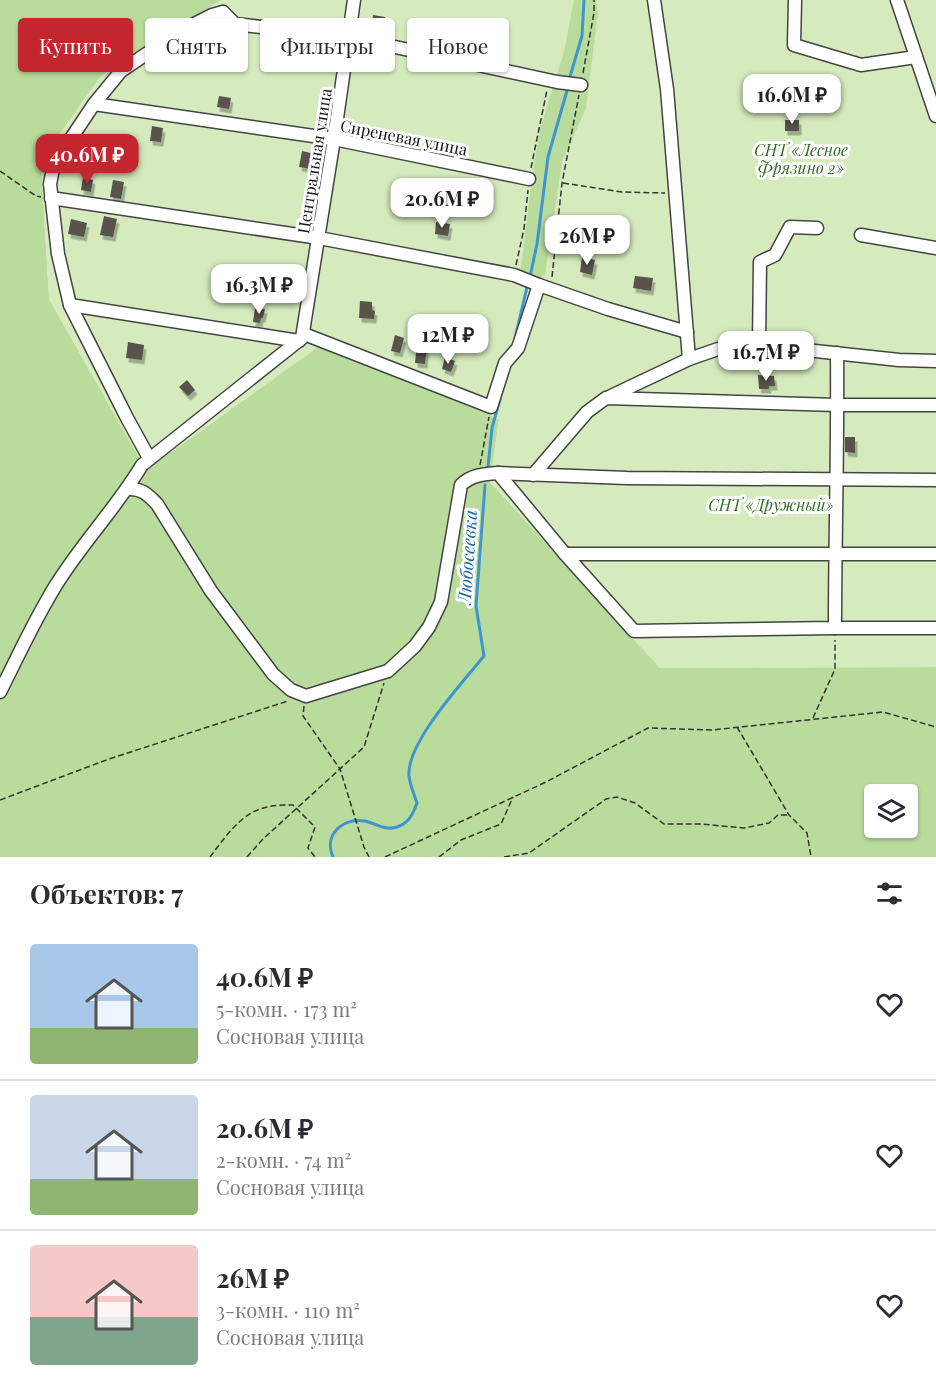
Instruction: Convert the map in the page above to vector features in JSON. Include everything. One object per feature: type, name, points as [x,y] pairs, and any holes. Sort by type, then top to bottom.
[{"type":"street","name":"Центральная улица","points":[[352,18],[354,0]]},
{"type":"street","points":[[654,0],[667,89],[690,359]]},
{"type":"street","points":[[795,0],[794,45],[861,65],[916,57]]},
{"type":"street","points":[[897,0],[936,116]]},
{"type":"street","points":[[146,461],[127,417],[70,305],[58,254],[51,198],[50,184],[54,164],[94,104],[121,71],[179,32],[224,6],[235,24],[260,27]]},
{"type":"street","points":[[395,47],[557,82],[581,85]]},
{"type":"street","name":"Центральная улица","points":[[301,338],[319,238],[344,72]]},
{"type":"street","name":"Сиреневая улица","points":[[94,104],[334,139],[529,179]]},
{"type":"street","points":[[51,198],[319,238],[514,275],[608,309],[687,332]]},
{"type":"street","points":[[759,345],[760,262],[775,255],[790,227],[817,228]]},
{"type":"street","points":[[861,235],[936,248]]},
{"type":"street","points":[[70,305],[301,338],[491,407],[505,363],[518,348],[545,287]]},
{"type":"street","points":[[0,692],[56,584],[105,516],[128,489],[146,461],[301,338]]},
{"type":"street","points":[[533,475],[587,412],[606,398],[690,359],[718,349],[759,345],[899,360],[936,361]]},
{"type":"street","points":[[835,628],[837,353]]},
{"type":"street","points":[[606,398],[837,405],[936,405]]},
{"type":"street","points":[[128,489],[146,492],[157,504],[211,591],[273,674],[291,690],[306,696],[387,671],[415,646],[435,616],[441,602],[458,494],[461,485],[467,479],[498,473],[627,478],[936,480]]},
{"type":"street","points":[[498,473],[565,554],[634,631],[936,628]]},
{"type":"street","points":[[565,554],[936,554]]},
{"type":"path","points":[[545,287],[594,13],[594,0]]},
{"type":"path","points":[[0,171],[36,196],[51,198]]},
{"type":"path","points":[[562,183],[622,192],[676,193]]},
{"type":"path","points":[[479,475],[491,407]]},
{"type":"path","points":[[813,718],[835,669],[835,628]]},
{"type":"path","points":[[247,857],[263,839],[364,747],[387,671]]},
{"type":"path","points":[[0,800],[109,759],[306,696],[303,716],[340,769],[369,857]]},
{"type":"path","points":[[385,857],[514,797],[648,728],[712,730],[883,712],[936,726]]},
{"type":"path","points":[[737,727],[789,815],[807,833],[812,857]]},
{"type":"path","points":[[439,857],[461,840],[501,824],[514,797]]},
{"type":"path","points":[[504,857],[529,853],[606,799],[617,797],[635,803],[664,824],[701,824],[744,828],[769,823],[778,815],[789,815]]},
{"type":"path","points":[[210,857],[221,842],[248,815],[261,809],[293,805],[315,827],[308,848],[315,857]]},
{"type":"green space","points":[[0,0],[221,0],[193,18],[145,18],[145,48],[133,56],[133,18],[18,18],[18,72],[107,72],[101,76],[41,160],[49,299],[146,470],[321,345],[499,419],[490,482],[660,668],[936,667],[936,857],[0,857]]},
{"type":"green space","points":[[221,0],[936,0],[936,667],[660,668],[490,482],[499,419],[321,345],[146,470],[49,299],[41,160],[101,76],[107,72],[133,72],[133,56],[145,48],[145,72],[248,72],[248,18],[193,18]]},
{"type":"green space","points":[[574,0],[596,0],[598,12],[586,108],[562,162],[545,275],[533,281],[520,276],[532,178],[540,129],[564,52]]},
{"type":"building","points":[[373,15],[385,17],[385,18],[373,18]]},
{"type":"building","points":[[219,96],[231,98],[229,109],[217,107]]},
{"type":"building","points":[[785,120],[799,120],[799,131],[785,131]]},
{"type":"building","points":[[152,126],[163,128],[161,142],[150,141]]},
{"type":"building","points":[[302,151],[315,154],[312,169],[299,167]]},
{"type":"building","points":[[83,177],[93,180],[91,192],[81,190]]},
{"type":"building","points":[[113,180],[124,182],[121,199],[110,197]]},
{"type":"building","points":[[104,216],[117,219],[113,237],[100,235]]},
{"type":"building","points":[[71,219],[87,223],[84,237],[68,234]]},
{"type":"building","points":[[436,222],[450,224],[448,236],[435,234]]},
{"type":"building","points":[[582,257],[595,260],[592,275],[580,272]]},
{"type":"building","points":[[635,276],[653,278],[651,291],[633,288]]},
{"type":"building","points":[[360,301],[372,302],[372,310],[375,311],[374,319],[359,318]]},
{"type":"building","points":[[255,308],[265,309],[260,323],[253,322]]},
{"type":"building","points":[[395,335],[404,338],[400,353],[391,351]]},
{"type":"building","points":[[128,342],[144,345],[142,360],[126,358]]},
{"type":"building","points":[[417,344],[427,345],[425,364],[415,363]]},
{"type":"building","points":[[445,357],[455,361],[451,372],[442,369]]},
{"type":"building","points":[[758,375],[774,376],[775,386],[769,386],[769,389],[759,389]]},
{"type":"building","points":[[187,380],[195,390],[188,396],[179,387]]},
{"type":"building","points":[[845,437],[855,437],[855,453],[845,452]]},
{"type":"waterway","name":"Любосеевка","points":[[569,80],[582,36],[584,0]]},
{"type":"waterway","name":"Любосеевка","points":[[530,277],[537,244],[548,157],[568,87]]},
{"type":"waterway","name":"Любосеевка","points":[[515,338],[528,283]]},
{"type":"waterway","name":"Любосеевка","points":[[488,467],[492,428],[500,399]]},
{"type":"waterway","name":"Любосеевка","points":[[333,857],[331,849],[333,835],[343,825],[357,820],[393,828],[410,818],[417,803],[409,776],[417,747],[438,713],[484,656],[476,606],[485,485]]},
{"type":"park label","name":"СНТ «Лесное Фрязино 2»","points":[[801,158]]},
{"type":"park label","name":"СНТ «Дружный»","points":[[771,504]]}]
